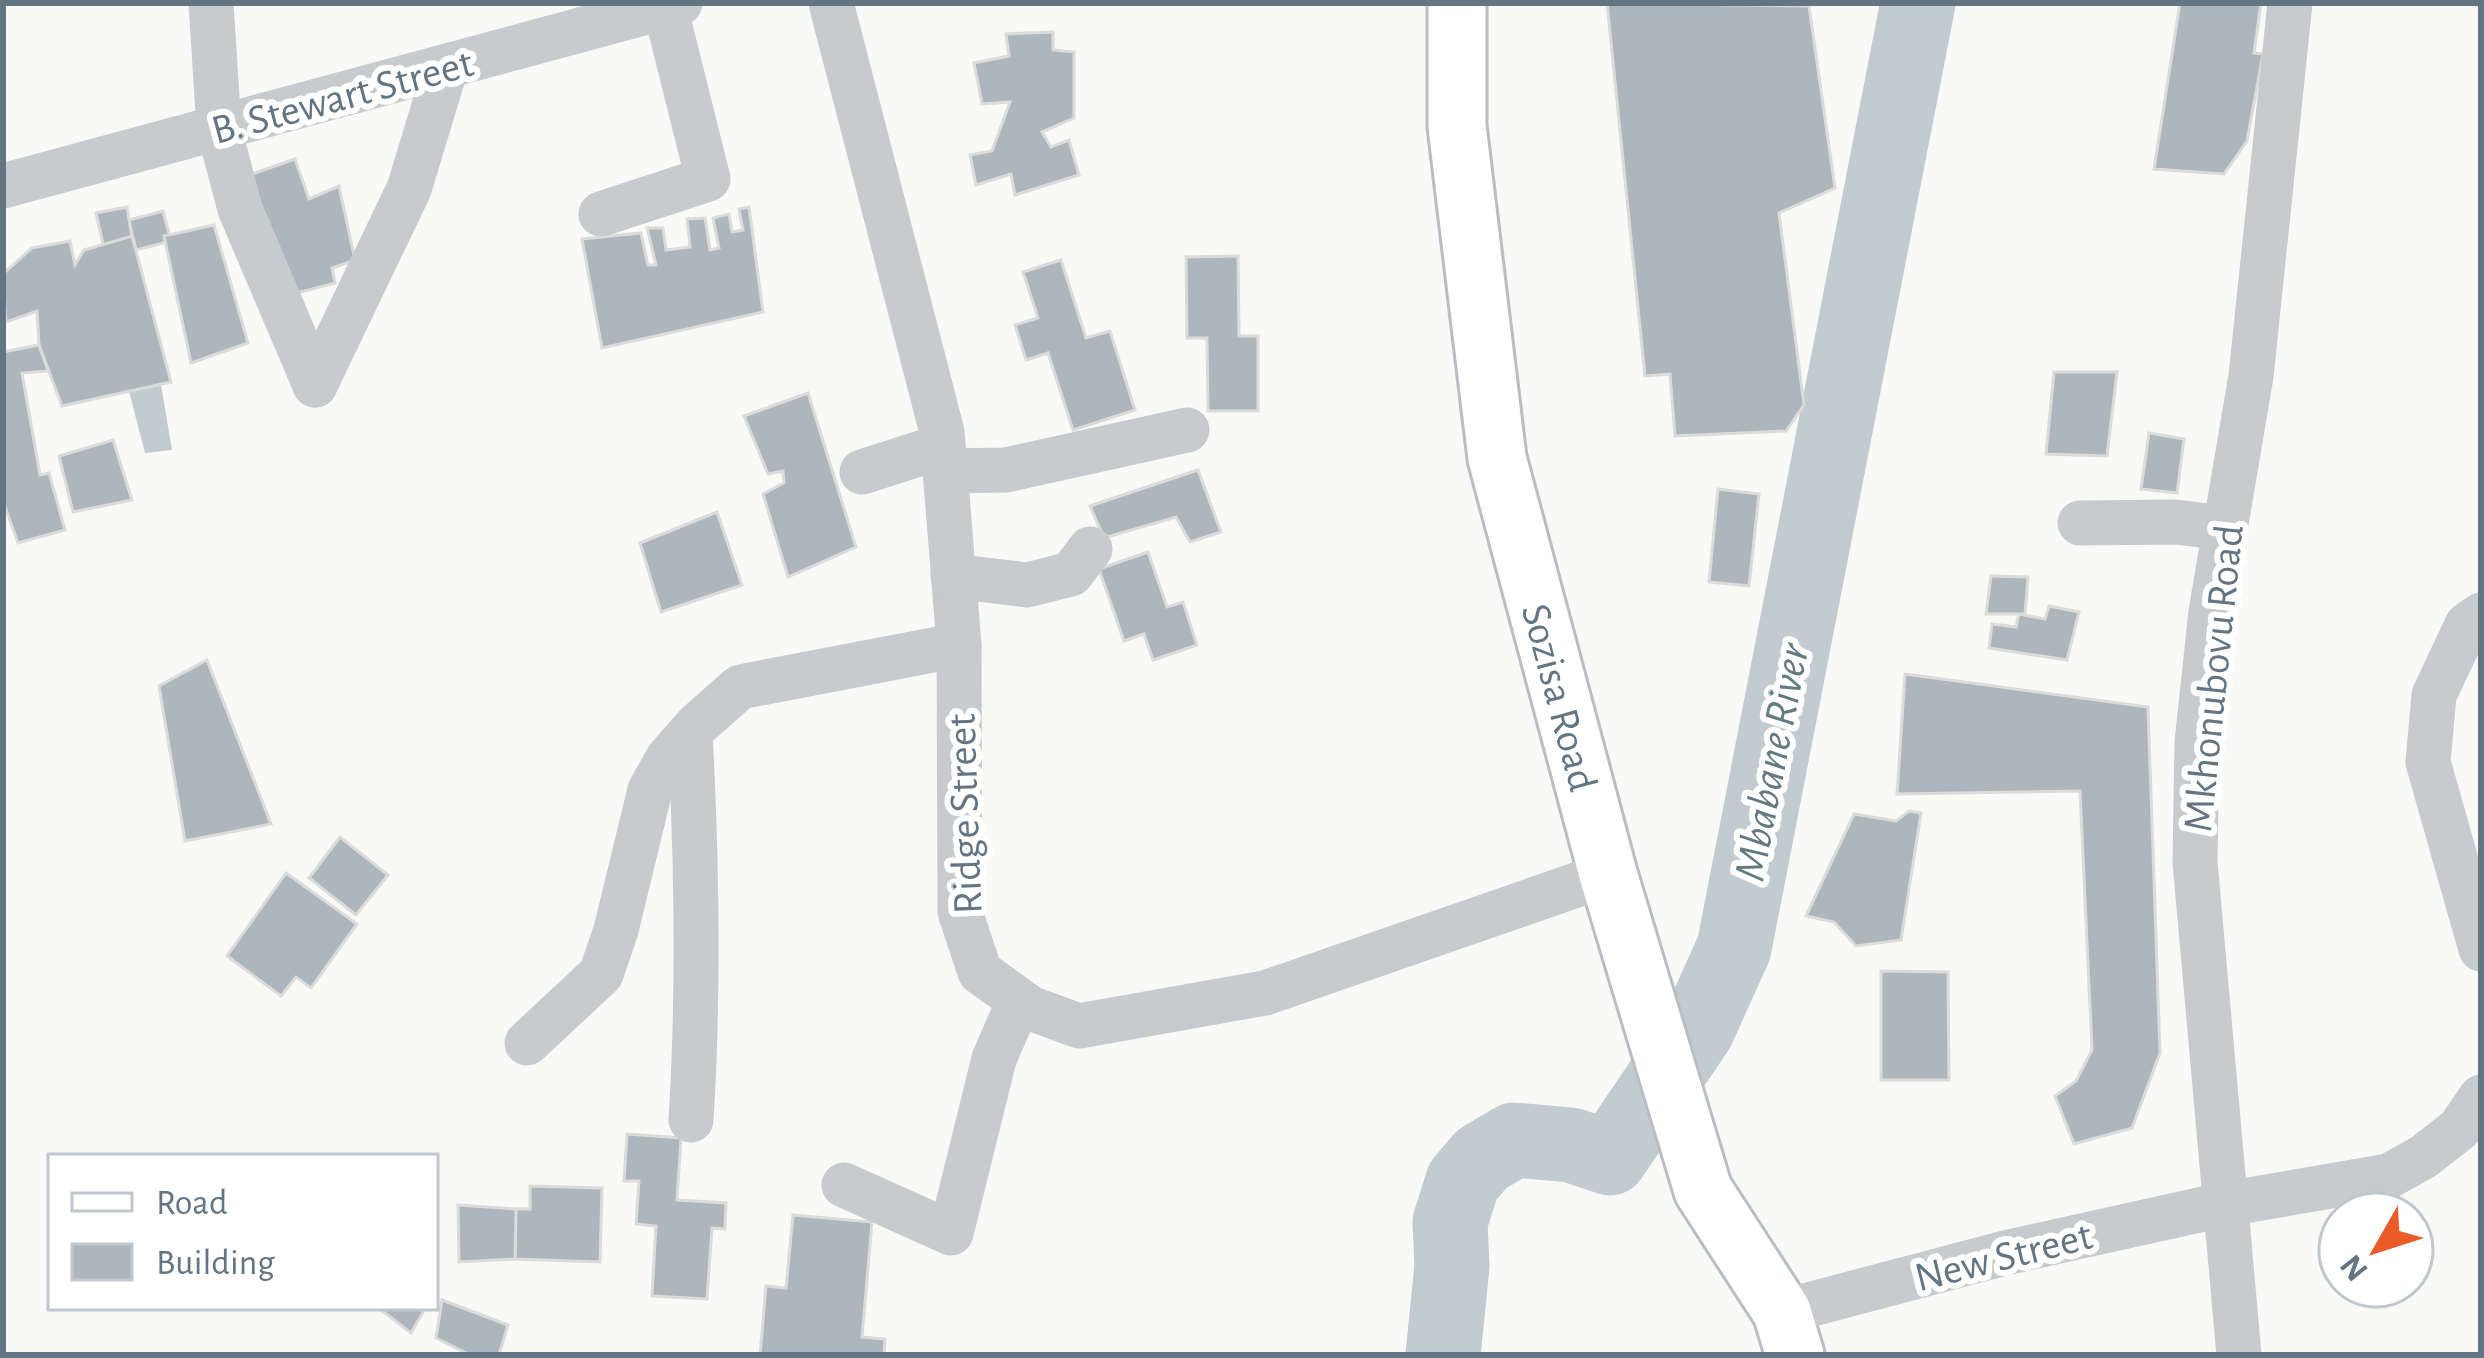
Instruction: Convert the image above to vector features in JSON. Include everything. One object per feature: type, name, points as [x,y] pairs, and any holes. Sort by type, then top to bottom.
[{"type":"main road","name":"Sozisa Road","points":[[1457,3],[1457,126],[1497,458],[1608,874],[1703,1190],[1788,1333]]},
{"type":"street","points":[[211,3],[219,129],[239,209],[315,385],[410,189],[446,67]]},
{"type":"street","name":"Ridge Street","points":[[831,3],[944,459],[958,645],[960,912],[980,972],[1019,1001],[1079,1026],[1265,993],[1608,874]]},
{"type":"street","name":"Mkhonubovu Road","points":[[2239,1355],[2194,862],[2197,742],[2251,376],[2290,3]]},
{"type":"street","points":[[601,214],[708,179],[672,5]]},
{"type":"street","name":"B. Stewart Street","points":[[3,186],[672,5]]},
{"type":"street","points":[[862,472],[944,459],[1006,470],[1187,430]]},
{"type":"street","points":[[2080,523],[2176,522],[2225,528]]},
{"type":"street","points":[[953,576],[1027,585],[1071,574],[1090,549]]},
{"type":"street","points":[[2481,615],[2467,626],[2434,695],[2428,762],[2481,949]]},
{"type":"street","points":[[526,1043],[601,974],[650,790],[668,758],[690,733],[740,687],[958,645]]},
{"type":"street","points":[[690,733],[698,874],[692,1120]]},
{"type":"street","points":[[844,1185],[951,1233],[994,1059],[1019,1001]]},
{"type":"street","name":"New Street","points":[[1788,1333],[2005,1253],[2226,1204],[2389,1176],[2459,1130],[2481,1097]]},
{"type":"shaded area","points":[[161,385],[172,450],[145,453],[129,391]]},
{"type":"building","points":[[1607,3],[1809,6],[1835,188],[1779,213],[1804,405],[1786,431],[1675,436],[1670,374],[1645,376]]},
{"type":"building","points":[[2180,3],[2261,3],[2254,53],[2263,54],[2247,141],[2224,174],[2154,169]]},
{"type":"building","points":[[1053,32],[1053,50],[1074,52],[1074,118],[1042,132],[1051,147],[1069,140],[1079,175],[1015,195],[1011,174],[976,185],[970,155],[992,151],[1010,102],[982,104],[974,63],[1009,56],[1006,34]]},
{"type":"building","points":[[295,159],[309,199],[339,186],[355,260],[332,268],[335,283],[282,297],[238,179]]},
{"type":"building","points":[[127,207],[133,244],[105,252],[96,213]]},
{"type":"building","points":[[749,207],[763,312],[602,348],[582,239],[641,233],[648,265],[656,265],[647,228],[663,228],[666,250],[690,247],[687,219],[705,218],[710,250],[719,248],[713,218],[729,214],[732,232],[743,230],[739,209]]},
{"type":"building","points":[[163,211],[171,241],[136,250],[129,220]]},
{"type":"building","points":[[214,225],[248,343],[191,363],[164,236]]},
{"type":"building","points":[[132,236],[171,382],[62,406],[39,345],[37,311],[6,322],[3,274],[32,248],[70,241],[75,265],[84,250]]},
{"type":"building","points":[[1238,256],[1239,336],[1258,336],[1258,411],[1208,411],[1207,338],[1187,338],[1186,257]]},
{"type":"building","points":[[1061,260],[1086,338],[1110,331],[1135,410],[1073,430],[1048,353],[1026,360],[1015,325],[1038,318],[1023,272]]},
{"type":"building","points":[[39,345],[48,371],[22,373],[40,475],[49,473],[65,530],[18,543],[3,501],[3,352]]},
{"type":"building","points":[[2054,372],[2117,372],[2107,456],[2046,454]]},
{"type":"building","points":[[808,393],[856,547],[788,577],[763,494],[784,483],[783,471],[768,474],[744,416]]},
{"type":"building","points":[[2149,433],[2184,439],[2177,493],[2141,489]]},
{"type":"building","points":[[113,440],[132,500],[73,512],[59,456]]},
{"type":"building","points":[[1198,470],[1221,532],[1190,542],[1176,517],[1104,538],[1090,506]]},
{"type":"building","points":[[1718,489],[1759,494],[1749,586],[1709,582]]},
{"type":"building","points":[[717,512],[742,585],[661,612],[640,543]]},
{"type":"building","points":[[1148,552],[1167,607],[1183,602],[1197,645],[1153,660],[1144,634],[1124,641],[1099,569]]},
{"type":"building","points":[[1991,576],[2028,577],[2025,614],[1986,614]]},
{"type":"building","points":[[2049,606],[2079,612],[2067,660],[1989,648],[1992,624],[2016,627],[2019,614],[2045,619]]},
{"type":"building","points":[[207,660],[271,824],[185,841],[159,686]]},
{"type":"building","points":[[1905,674],[2148,707],[2160,1053],[2132,1128],[2074,1144],[2055,1096],[2076,1081],[2092,1050],[2080,791],[1897,794]]},
{"type":"building","points":[[1909,811],[1921,813],[1901,940],[1856,946],[1834,922],[1806,916],[1854,814],[1896,821]]},
{"type":"building","points":[[340,837],[388,875],[356,915],[309,878]]},
{"type":"building","points":[[286,873],[357,924],[311,988],[296,977],[281,996],[227,956]]},
{"type":"building","points":[[1881,971],[1948,972],[1949,1080],[1881,1080]]},
{"type":"building","points":[[627,1134],[681,1138],[677,1200],[726,1203],[725,1229],[712,1228],[707,1299],[652,1296],[656,1226],[636,1224],[639,1181],[624,1181]]},
{"type":"building","points":[[530,1186],[602,1188],[600,1262],[515,1259],[516,1209],[530,1209]]},
{"type":"building","points":[[458,1205],[516,1209],[515,1259],[459,1262]]},
{"type":"building","points":[[793,1215],[872,1222],[862,1337],[885,1339],[884,1355],[760,1355],[766,1286],[786,1288]]},
{"type":"building","points":[[442,1300],[508,1325],[499,1355],[470,1355],[436,1338]]},
{"type":"building","points":[[381,1310],[424,1310],[411,1333]]},
{"type":"waterway","name":"Mbabane River","points":[[1443,1355],[1452,1266],[1450,1222],[1463,1181],[1482,1159],[1514,1140],[1571,1145],[1610,1158],[1697,1030],[1734,948],[1918,3]]}]
